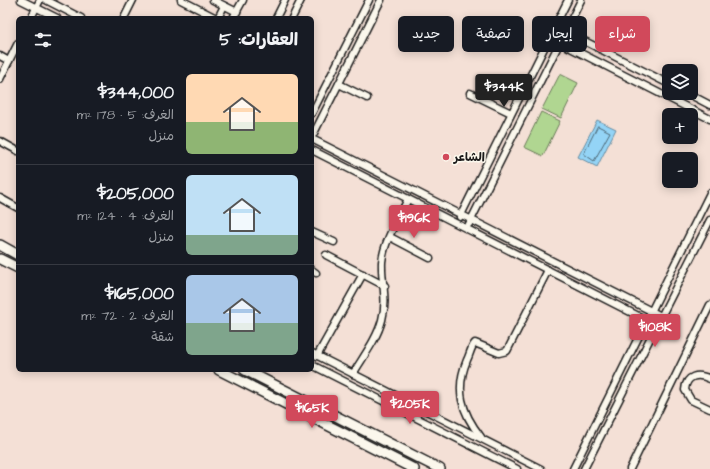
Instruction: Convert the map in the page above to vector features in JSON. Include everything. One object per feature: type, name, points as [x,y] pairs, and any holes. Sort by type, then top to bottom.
[{"type":"street","points":[[21,0],[52,16]]},
{"type":"street","points":[[32,16],[40,0]]},
{"type":"street","points":[[46,0],[77,16]]},
{"type":"street","points":[[125,16],[134,0]]},
{"type":"street","points":[[181,0],[213,16]]},
{"type":"street","points":[[213,0],[224,6],[235,15],[243,0]]},
{"type":"street","points":[[277,16],[285,0]]},
{"type":"street","points":[[293,16],[302,0]]},
{"type":"street","points":[[314,109],[369,0]]},
{"type":"street","points":[[314,134],[381,0]]},
{"type":"street","points":[[560,16],[568,0]]},
{"type":"street","points":[[573,16],[581,0]]},
{"type":"street","points":[[218,16],[224,6]]},
{"type":"street","points":[[587,43],[662,80]]},
{"type":"street","points":[[0,78],[16,47]]},
{"type":"street","points":[[456,224],[542,52]]},
{"type":"street","points":[[466,229],[555,52]]},
{"type":"street","points":[[578,52],[710,119]]},
{"type":"street","points":[[0,56],[9,61]]},
{"type":"street","points":[[610,68],[615,57]]},
{"type":"street","points":[[339,84],[367,98]]},
{"type":"street","points":[[470,94],[511,113]]},
{"type":"street","points":[[698,99],[710,105]]},
{"type":"street","points":[[314,139],[460,215],[661,316]]},
{"type":"street","points":[[0,142],[16,150]]},
{"type":"street","points":[[314,151],[656,325]]},
{"type":"street","points":[[573,469],[710,193]]},
{"type":"street","points":[[0,198],[16,207]]},
{"type":"street","points":[[353,374],[380,325],[385,303],[385,286],[382,263],[384,250],[408,199]]},
{"type":"street","points":[[584,469],[656,325],[709,226]]},
{"type":"street","points":[[314,233],[334,242]]},
{"type":"street","points":[[390,237],[430,258]]},
{"type":"street","points":[[0,246],[16,254]]},
{"type":"street","points":[[326,255],[385,286]]},
{"type":"street","points":[[0,259],[16,267]]},
{"type":"street","points":[[482,439],[471,423],[463,404],[460,389],[464,368],[475,343],[499,353],[506,351],[548,270]]},
{"type":"street","points":[[363,274],[314,354],[541,469]]},
{"type":"street","points":[[630,469],[710,305]]},
{"type":"street","points":[[314,366],[517,469]]},
{"type":"street","points":[[223,372],[414,469]]},
{"type":"street","points":[[249,372],[440,469]]},
{"type":"street","points":[[710,379],[702,375],[695,376],[687,383],[685,390],[688,397],[710,409]]},
{"type":"street","points":[[675,377],[687,383]]},
{"type":"green space","points":[[560,74],[578,83],[561,118],[542,109]]},
{"type":"green space","points":[[541,112],[560,121],[543,156],[524,147]]},
{"type":"water","points":[[597,120],[616,129],[597,167],[578,157]]},
{"type":"place","name":"الشاعر","points":[[446,157]]}]
